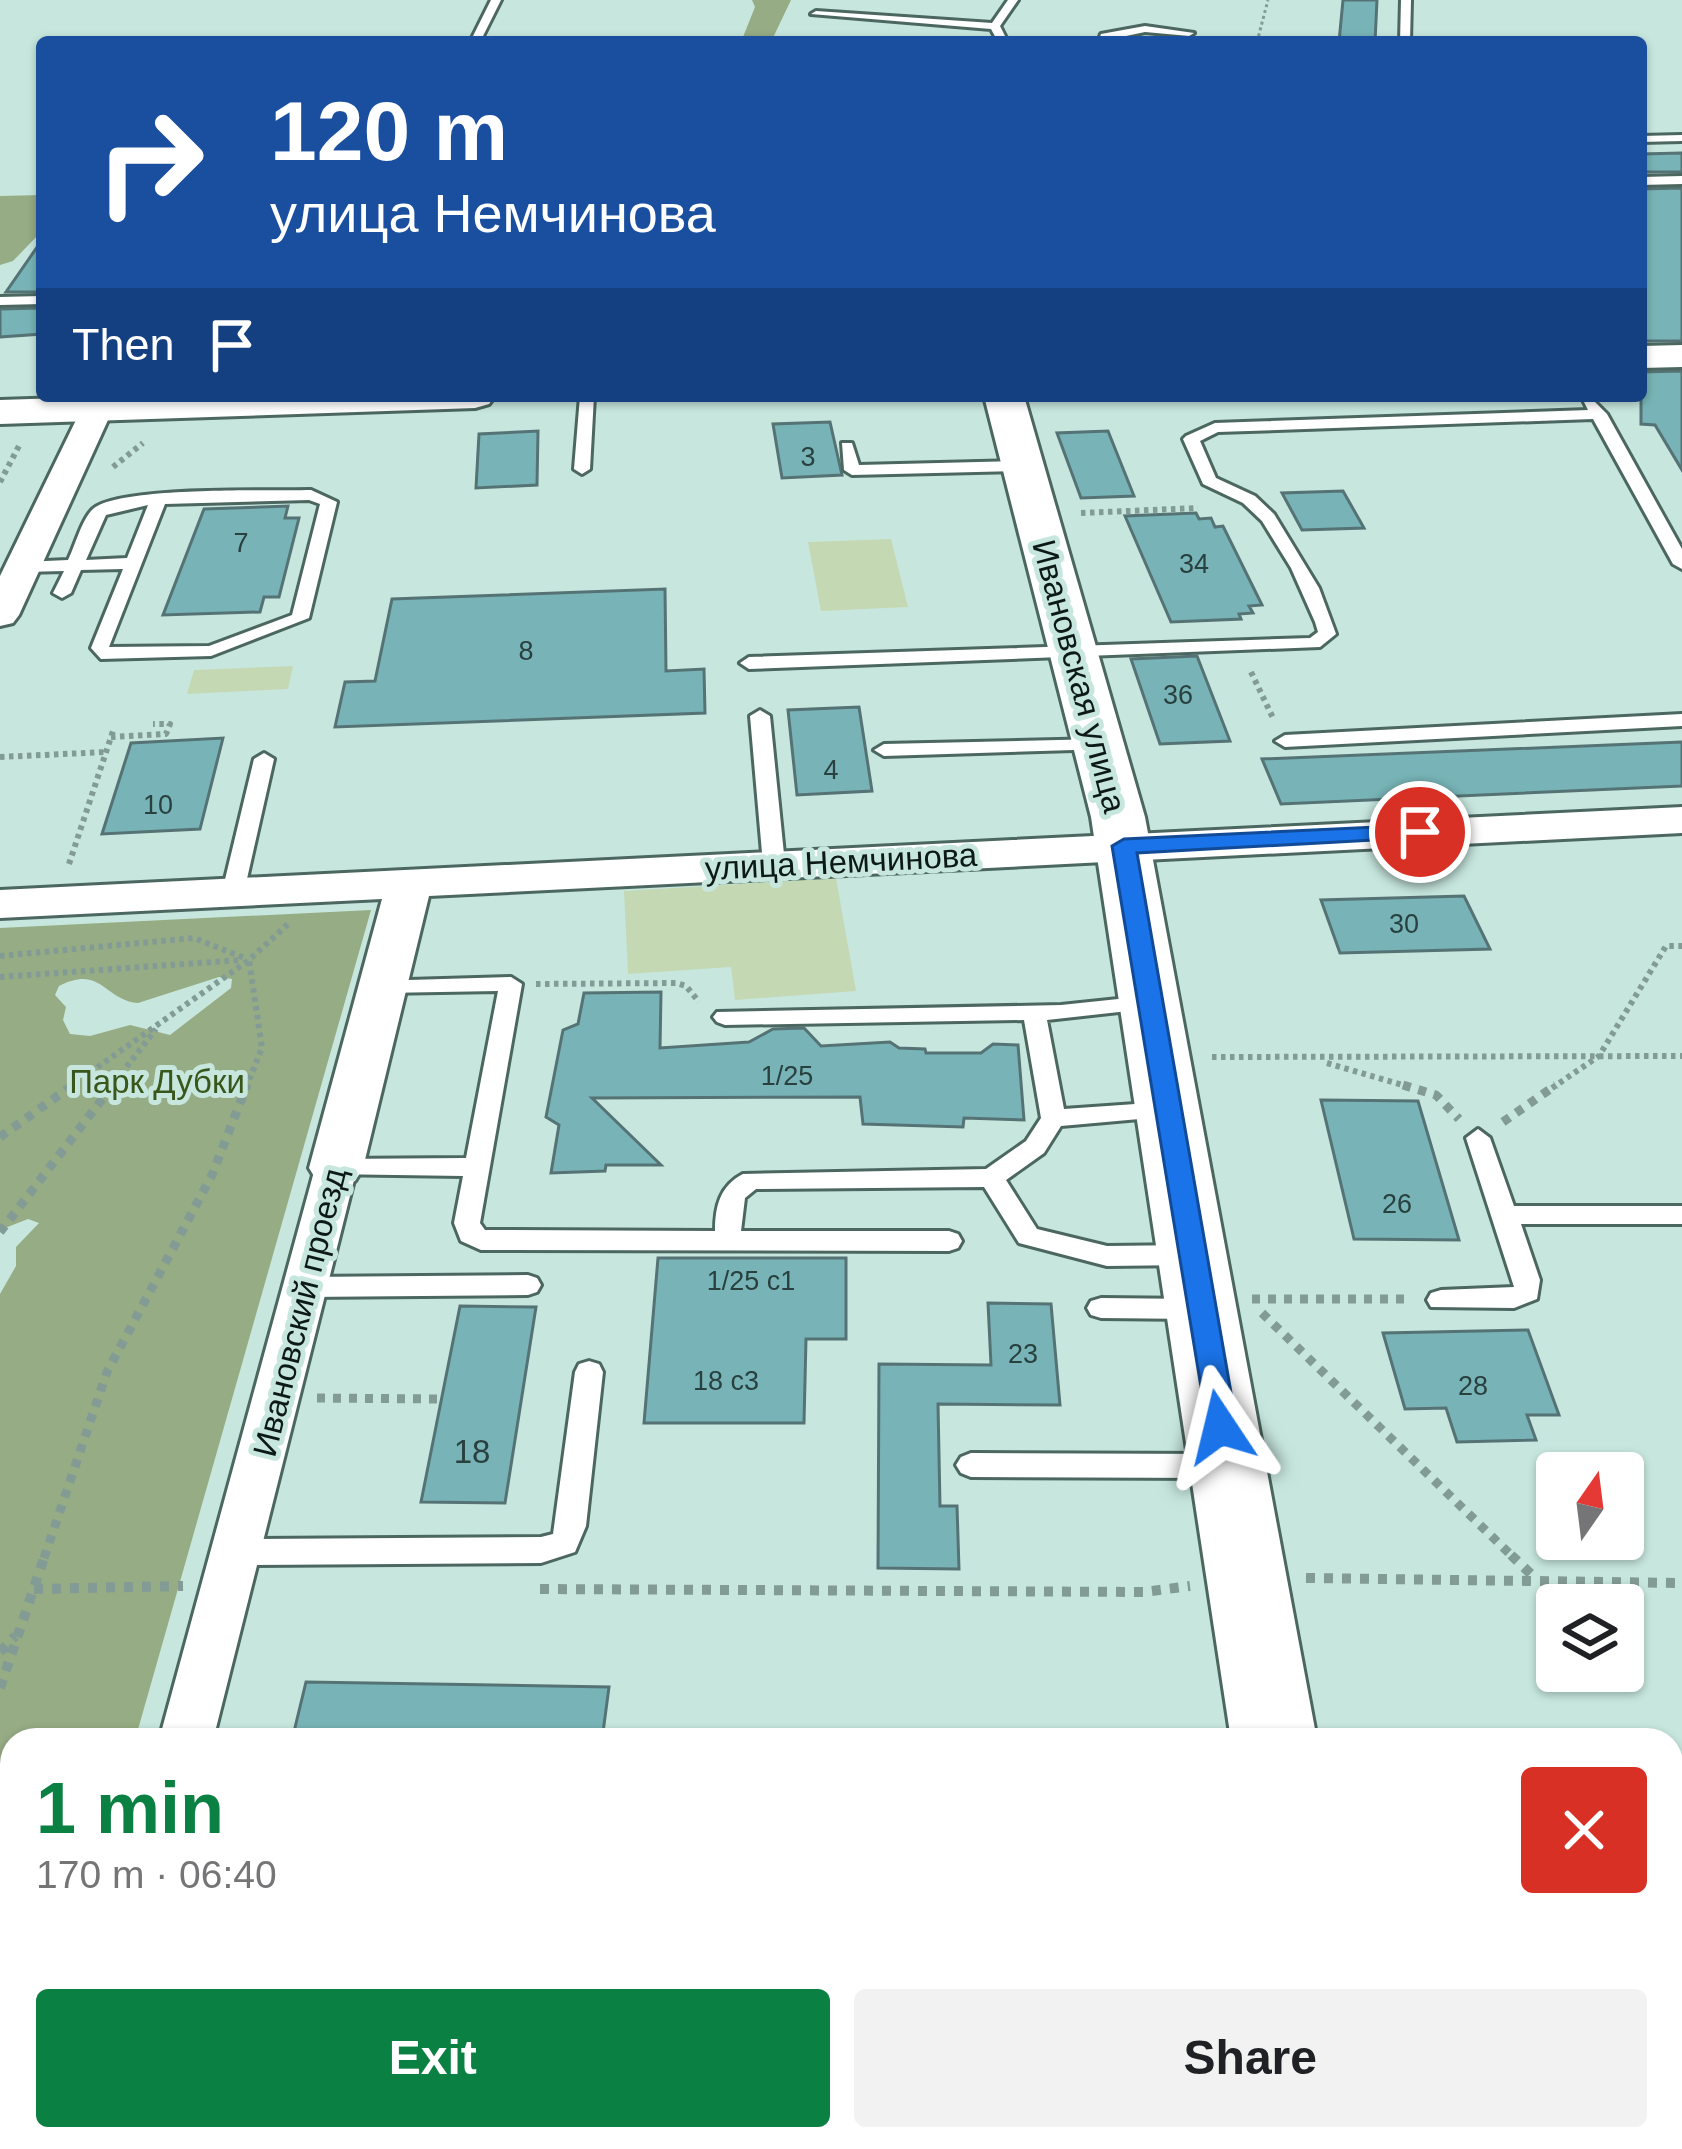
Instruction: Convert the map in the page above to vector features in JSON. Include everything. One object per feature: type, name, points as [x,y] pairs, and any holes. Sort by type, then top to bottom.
[{"type":"street","points":[[1647,358],[1682,356]]},
{"type":"street","points":[[12,425],[264,402]]},
{"type":"street","name":"Ивановская улица","points":[[1006,402],[1100,745],[1124,846],[1150,1003],[1185,1083],[1219,1291],[1227,1466],[1272,1728]]},
{"type":"street","points":[[0,615],[95,414]]},
{"type":"street","name":"улица Немчинова","points":[[0,904],[1682,820]]},
{"type":"street","name":"Ивановский проезд","points":[[189,1728],[409,883]]},
{"type":"lane","points":[[478,36],[496,0]]},
{"type":"lane","points":[[816,28],[816,14],[830,0]]},
{"type":"lane","points":[[1079,0],[1101,0]]},
{"type":"lane","points":[[1406,0],[1406,36]]},
{"type":"lane","points":[[999,1],[1013,1]]},
{"type":"lane","points":[[995,26],[1013,1]]},
{"type":"lane","points":[[816,14],[995,26]]},
{"type":"lane","points":[[995,26],[1000,36]]},
{"type":"lane","points":[[1105,36],[1145,29],[1189,33]]},
{"type":"lane","points":[[1647,139],[1682,138]]},
{"type":"lane","points":[[1647,181],[1682,180]]},
{"type":"lane","points":[[0,301],[36,300]]},
{"type":"lane","points":[[581,470],[586,402]]},
{"type":"lane","points":[[749,663],[1314,643],[1327,634],[1326,620],[1259,506],[1209,482],[1191,439],[1215,428],[1594,407],[1682,564]]},
{"type":"lane","points":[[847,446],[852,470],[1023,466]]},
{"type":"lane","points":[[62,592],[106,506],[158,501],[323,497],[329,502],[300,618],[211,651],[107,655],[100,648],[158,501]]},
{"type":"lane","points":[[22,568],[134,563]]},
{"type":"lane","points":[[760,716],[774,864]]},
{"type":"lane","points":[[1285,741],[1682,720]]},
{"type":"lane","points":[[884,750],[1100,745]]},
{"type":"lane","points":[[233,892],[264,759]]},
{"type":"lane","points":[[382,986],[511,984],[467,1223],[470,1234],[481,1240],[949,1241]]},
{"type":"lane","points":[[725,1017],[1034,1012],[1150,1003]]},
{"type":"lane","points":[[728,1241],[730,1196],[736,1186],[752,1180],[991,1178],[1035,1148],[1053,1118],[1034,1012]]},
{"type":"lane","points":[[1053,1118],[1185,1083]]},
{"type":"lane","points":[[1441,1300],[1514,1298],[1527,1292],[1478,1138]]},
{"type":"lane","points":[[336,1168],[477,1167]]},
{"type":"lane","points":[[991,1178],[1028,1236],[1219,1291]]},
{"type":"lane","points":[[1505,1215],[1682,1215]]},
{"type":"lane","points":[[305,1287],[528,1286]]},
{"type":"lane","points":[[1101,1308],[1219,1291]]},
{"type":"lane","points":[[232,1569],[541,1550],[564,1543],[572,1526],[589,1372]]},
{"type":"lane","points":[[971,1465],[1227,1466]]},
{"type":"path","points":[[1259,36],[1268,0]]},
{"type":"path","points":[[0,482],[12,425]]},
{"type":"path","points":[[1036,514],[1259,506]]},
{"type":"path","points":[[1237,646],[1285,741]]},
{"type":"path","points":[[64,879],[112,733],[166,734],[170,724],[153,724]]},
{"type":"path","points":[[0,757],[106,752]]},
{"type":"path","points":[[0,1137],[249,960],[287,927],[292,913]]},
{"type":"path","points":[[0,956],[194,938],[249,960]]},
{"type":"path","points":[[1314,1059],[1436,1095],[1478,1138],[1599,1056],[1666,946],[1682,946]]},
{"type":"path","points":[[0,976],[249,960]]},
{"type":"path","points":[[0,1688],[107,1372],[212,1175],[262,1048],[249,960]]},
{"type":"path","points":[[511,984],[676,982],[686,986],[705,1010],[725,1017]]},
{"type":"path","points":[[0,1232],[161,1022]]},
{"type":"path","points":[[1185,1083],[1314,1059],[1682,1056]]},
{"type":"path","points":[[1219,1291],[1441,1300]]},
{"type":"path","points":[[1219,1291],[1536,1580]]},
{"type":"path","points":[[276,1398],[441,1399]]},
{"type":"path","points":[[34,1589],[232,1569]]},
{"type":"path","points":[[1298,1577],[1682,1583]]},
{"type":"path","points":[[533,1589],[1144,1592],[1202,1584]]},
{"type":"path","points":[[0,1652],[20,1630]]},
{"type":"green space","points":[[752,0],[791,0],[774,36],[743,36],[755,7]]},
{"type":"green space","points":[[36,195],[36,237],[13,261],[0,265],[0,196]]},
{"type":"green space","points":[[891,539],[908,607],[821,611],[808,542]]},
{"type":"green space","points":[[293,666],[288,689],[187,694],[194,670]]},
{"type":"green space","points":[[836,878],[856,991],[735,1000],[731,967],[628,974],[624,891]]},
{"type":"green space","name":"Парк Дубки","points":[[371,910],[138,1728],[0,1728],[0,1294],[16,1266],[16,1247],[39,1223],[28,1219],[0,1230],[0,928]],"holes":[[[219,977],[232,979],[231,988],[170,1035],[130,1025],[90,1036],[70,1034],[63,1020],[66,1007],[55,995],[59,986],[84,979],[138,1003]]]},
{"type":"building","points":[[1343,0],[1377,0],[1375,36],[1340,36]]},
{"type":"building","points":[[1682,153],[1682,172],[1647,172],[1647,154]]},
{"type":"building","points":[[1682,188],[1682,341],[1647,341],[1647,189]]},
{"type":"building","points":[[36,249],[36,292],[6,292]]},
{"type":"building","points":[[36,308],[36,334],[0,337],[0,309]]},
{"type":"building","points":[[1682,371],[1682,470],[1655,425],[1641,424],[1647,372]]},
{"type":"building","points":[[830,422],[842,475],[782,478],[773,424]]},
{"type":"building","points":[[538,431],[537,485],[476,488],[479,434]]},
{"type":"building","points":[[1108,431],[1134,496],[1081,498],[1057,433]]},
{"type":"building","points":[[1343,491],[1364,528],[1302,530],[1282,493]]},
{"type":"building","points":[[288,506],[285,518],[299,518],[279,597],[264,597],[260,612],[163,615],[204,509]]},
{"type":"building","points":[[1196,513],[1199,519],[1211,518],[1215,527],[1223,526],[1262,605],[1249,606],[1253,613],[1239,614],[1241,619],[1171,622],[1125,516]]},
{"type":"building","points":[[665,589],[666,671],[704,669],[705,713],[335,727],[345,682],[375,681],[392,599]]},
{"type":"building","points":[[1197,656],[1230,741],[1160,744],[1131,659]]},
{"type":"building","points":[[859,707],[872,791],[797,795],[788,710]]},
{"type":"building","points":[[223,738],[200,829],[102,834],[131,743]]},
{"type":"building","points":[[1682,742],[1682,786],[1281,804],[1262,759]]},
{"type":"building","points":[[1464,896],[1490,949],[1340,953],[1321,900]]},
{"type":"building","points":[[661,992],[660,1048],[749,1042],[773,1029],[804,1028],[821,1046],[890,1042],[926,1053],[981,1053],[993,1044],[1018,1045],[1024,1120],[964,1118],[963,1127],[863,1124],[860,1097],[592,1098],[661,1165],[606,1165],[605,1171],[551,1173],[559,1125],[546,1117],[563,1030],[578,1024],[584,993]]},
{"type":"building","points":[[1321,1100],[1418,1101],[1459,1240],[1354,1239]]},
{"type":"building","points":[[658,1258],[846,1258],[846,1339],[806,1339],[804,1423],[644,1423]]},
{"type":"building","points":[[988,1303],[1051,1304],[1060,1405],[938,1404],[940,1506],[957,1506],[959,1569],[878,1568],[879,1364],[991,1365]]},
{"type":"building","points":[[460,1306],[536,1307],[505,1503],[421,1502]]},
{"type":"building","points":[[1528,1330],[1559,1415],[1527,1415],[1536,1440],[1457,1442],[1446,1408],[1405,1409],[1383,1333]]},
{"type":"building","points":[[306,1682],[609,1687],[604,1728],[295,1728]]},
{"type":"route","points":[[1220,1427],[1124,846],[1420,832]]}]
